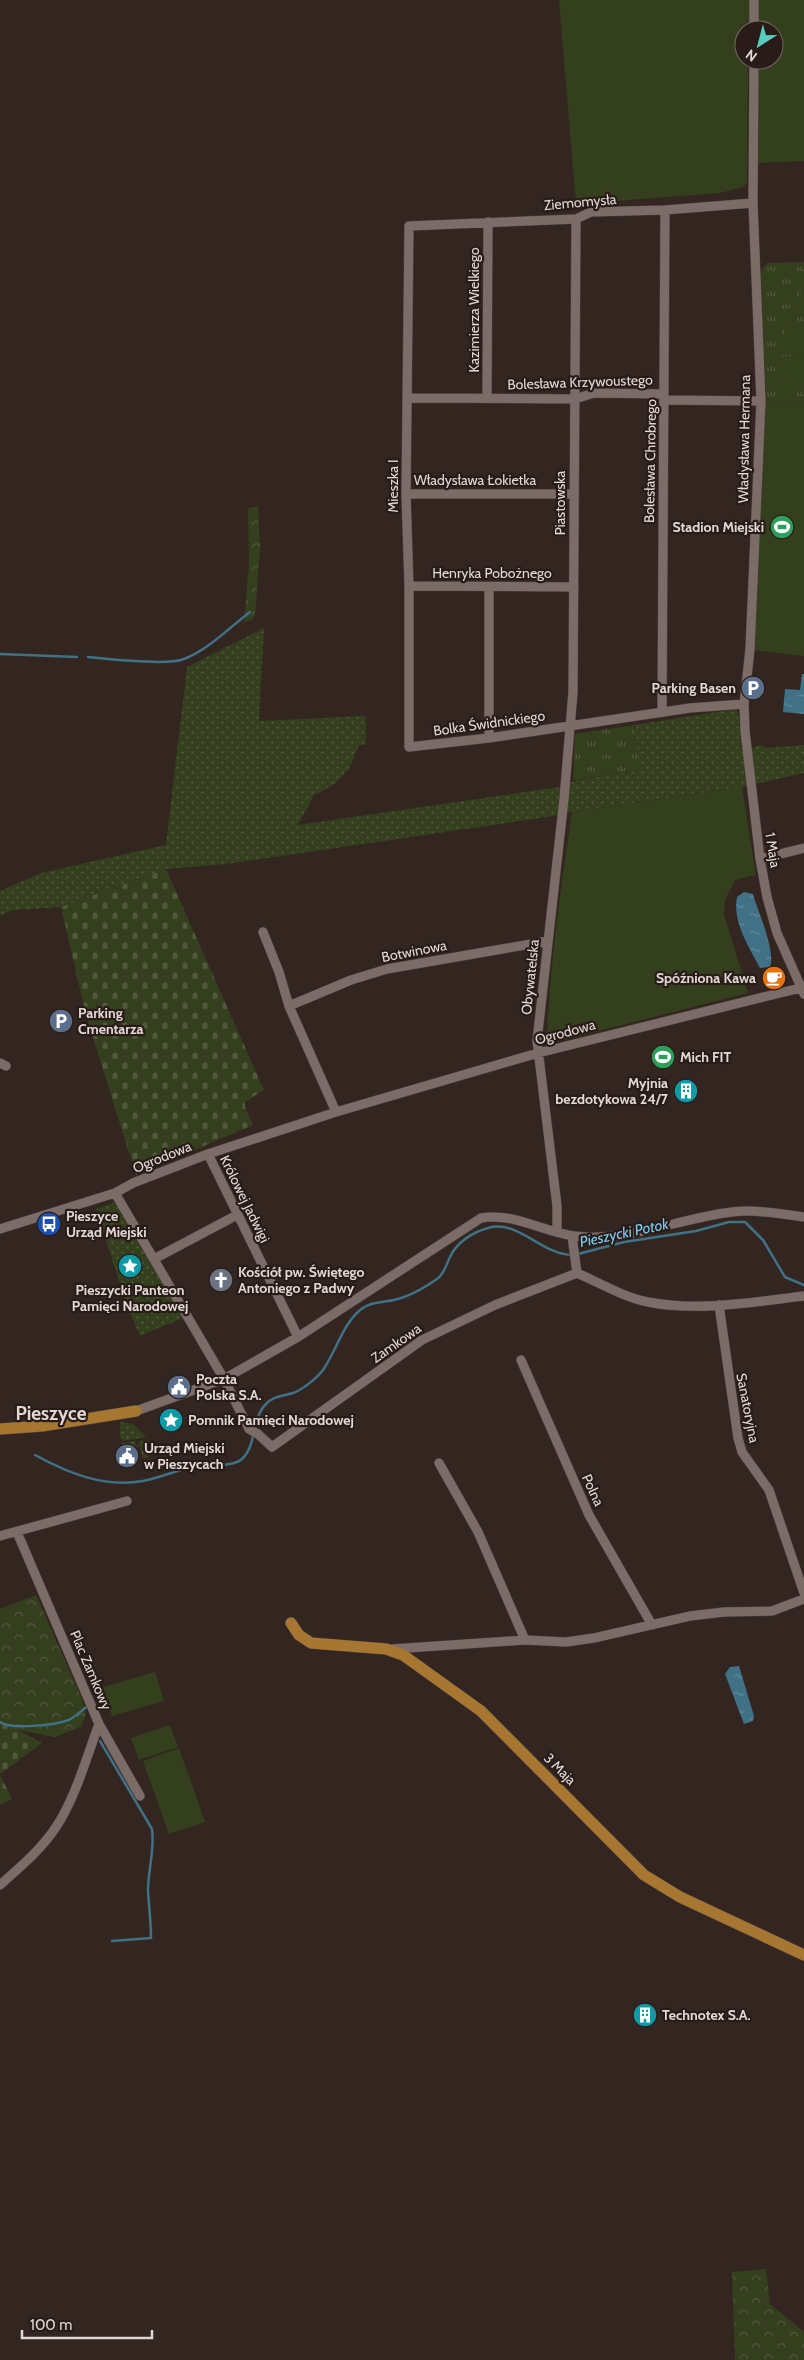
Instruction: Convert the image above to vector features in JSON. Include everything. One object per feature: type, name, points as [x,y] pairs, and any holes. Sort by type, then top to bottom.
[{"type":"main road","points":[[0,1429],[42,1426],[136,1410]]},
{"type":"main road","name":"3 Maja","points":[[291,1623],[299,1635],[311,1643],[386,1649],[403,1655],[481,1711],[644,1875],[680,1897],[804,1955]]},
{"type":"street","points":[[754,0],[754,20]]},
{"type":"street","name":"Władysława Hermana","points":[[744,704],[750,649],[761,400],[754,203],[754,70]]},
{"type":"street","name":"Ziemomysła","points":[[409,226],[576,219],[591,212],[665,210],[754,203]]},
{"type":"street","name":"Bolesława Chrobrego","points":[[662,712],[665,210]]},
{"type":"street","name":"Piastowska","points":[[565,786],[571,725],[574,587],[576,219]]},
{"type":"street","name":"Kazimierza Wielkiego","points":[[487,398],[488,222]]},
{"type":"street","name":"Mieszka I","points":[[409,226],[406,494],[409,586],[410,747]]},
{"type":"street","name":"Bolesława Krzywoustego","points":[[407,398],[575,399],[594,393],[761,400]]},
{"type":"street","name":"Władysława Łokietka","points":[[406,494],[574,494]]},
{"type":"street","name":"Henryka Pobożnego","points":[[409,586],[574,587]]},
{"type":"street","points":[[489,587],[489,738]]},
{"type":"street","name":"Bolka Świdnickiego","points":[[410,747],[489,738],[662,712],[744,704]]},
{"type":"street","name":"1 Maja","points":[[744,704],[745,731],[760,859],[777,933],[803,990]]},
{"type":"street","name":"Obywatelska","points":[[557,1231],[557,1206],[537,1041],[565,786]]},
{"type":"street","points":[[760,859],[804,848]]},
{"type":"street","points":[[263,932],[279,972],[289,1006],[336,1112]]},
{"type":"street","name":"Botwinowa","points":[[289,1006],[351,980],[387,969],[548,941]]},
{"type":"street","name":"Ogrodowa","points":[[0,1229],[115,1193],[133,1183],[208,1154],[336,1112],[538,1053],[803,990]]},
{"type":"street","name":"Królowej Jadwigi","points":[[208,1154],[298,1337]]},
{"type":"street","points":[[115,1193],[224,1379]]},
{"type":"street","points":[[136,1410],[224,1379],[298,1337],[481,1218],[491,1216],[504,1218],[572,1236],[618,1234],[659,1228],[732,1212],[757,1212],[804,1217]]},
{"type":"street","points":[[154,1259],[237,1214]]},
{"type":"street","points":[[572,1236],[576,1273],[626,1295],[648,1302],[719,1305],[804,1296]]},
{"type":"street","name":"Zamkowa","points":[[224,1379],[249,1429],[258,1434],[272,1447],[422,1340],[495,1305],[576,1273]]},
{"type":"street","name":"Sanatoryjna","points":[[719,1305],[738,1438],[742,1452],[770,1490],[804,1593]]},
{"type":"street","name":"Polna","points":[[521,1360],[589,1515],[652,1625]]},
{"type":"street","points":[[439,1464],[478,1532],[525,1640]]},
{"type":"street","points":[[0,1536],[127,1501]]},
{"type":"street","name":"Plac Zamkowy","points":[[0,1885],[28,1861],[57,1826],[78,1782],[99,1724],[17,1532]]},
{"type":"street","points":[[386,1649],[525,1640],[566,1642],[594,1638],[707,1614],[772,1611],[804,1599]]},
{"type":"street","points":[[99,1724],[140,1796]]},
{"type":"green space","points":[[559,0],[749,0],[749,20],[734,20],[734,70],[748,70],[747,183],[743,187],[720,193],[576,204]]},
{"type":"green space","points":[[757,0],[804,0],[804,161],[758,163],[757,70],[784,70],[784,20],[757,20]]},
{"type":"green space","points":[[804,262],[804,405],[766,401],[761,271],[767,263]]},
{"type":"green space","points":[[802,280],[804,280],[804,315],[799,315]]},
{"type":"green space","points":[[785,327],[804,328],[804,355],[783,354]]},
{"type":"green space","points":[[783,356],[804,358],[804,385],[781,383]]},
{"type":"green space","name":"Stadion Miejski","points":[[766,401],[804,405],[804,656],[753,650]]},
{"type":"green space","points":[[258,506],[260,549],[255,615],[252,620],[244,622],[249,565],[248,508]]},
{"type":"green space","points":[[264,628],[259,721],[366,716],[366,745],[359,745],[349,769],[335,784],[314,795],[298,825],[560,787],[577,780],[640,770],[634,725],[736,709],[742,752],[760,745],[766,748],[804,745],[804,773],[742,787],[554,816],[226,864],[166,869],[61,907],[13,910],[0,916],[0,891],[41,873],[166,845],[187,667]]},
{"type":"green space","points":[[634,725],[641,770],[573,780],[575,734]]},
{"type":"green space","points":[[742,787],[756,875],[735,880],[725,900],[724,914],[748,993],[555,1042],[547,1038],[553,953],[572,812]]},
{"type":"green space","points":[[166,869],[264,1090],[245,1102],[245,1107],[253,1125],[136,1175],[86,1015],[61,907]]},
{"type":"green space","points":[[115,1202],[183,1318],[140,1336],[127,1306],[96,1209]]},
{"type":"green space","points":[[120,1422],[133,1424],[146,1437],[123,1441],[120,1437]]},
{"type":"green space","points":[[148,1440],[156,1450],[154,1454],[143,1459],[140,1446],[122,1449],[122,1443],[135,1441],[136,1445],[139,1445],[139,1441]]},
{"type":"green space","points":[[36,1595],[82,1699],[86,1714],[81,1727],[54,1737],[0,1726],[0,1609]]},
{"type":"green space","points":[[155,1672],[164,1701],[112,1716],[103,1687]]},
{"type":"green space","points":[[0,1720],[42,1743],[0,1774]]},
{"type":"green space","points":[[170,1725],[178,1747],[139,1760],[131,1738]]},
{"type":"green space","points":[[179,1748],[205,1822],[169,1834],[143,1761]]},
{"type":"green space","points":[[0,1775],[12,1799],[0,1805]]},
{"type":"green space","points":[[766,2269],[770,2304],[804,2332],[804,2360],[735,2360],[732,2272]]},
{"type":"water","points":[[802,674],[804,674],[804,714],[783,712],[785,689],[800,690]]},
{"type":"water","points":[[744,892],[753,894],[766,931],[771,951],[770,967],[760,968],[739,924],[736,906],[737,897]]},
{"type":"water","points":[[739,1666],[754,1716],[753,1721],[744,1724],[725,1674],[730,1667]]},
{"type":"waterway","points":[[88,657],[152,662],[184,659],[202,650],[250,612]]},
{"type":"waterway","points":[[0,654],[77,657]]},
{"type":"waterway","name":"Pieszycki Potok","points":[[578,1254],[624,1242],[696,1231],[729,1222],[745,1222],[763,1240],[785,1277],[804,1285]]},
{"type":"waterway","name":"Pieszycki Potok","points":[[35,1455],[73,1473],[100,1481],[129,1483],[156,1478],[187,1468],[232,1464],[242,1459],[247,1453],[261,1410],[269,1401],[293,1393],[305,1387],[317,1377],[323,1370],[348,1324],[358,1312],[368,1305],[398,1299],[433,1282],[442,1274],[450,1257],[461,1242],[471,1235],[488,1228],[510,1228],[550,1250],[572,1255]]},
{"type":"waterway","points":[[0,1722],[13,1726],[54,1724],[69,1720],[88,1706]]},
{"type":"waterway","points":[[100,1741],[152,1829],[153,1837],[148,1891],[151,1938],[112,1941]]},
{"type":"place","name":"Stadion Miejski","points":[[782,527]]},
{"type":"place","name":"Parking Basen","points":[[753,688]]},
{"type":"place","name":"Spóźniona Kawa","points":[[774,978]]},
{"type":"place","name":"Parking Cmentarza","points":[[61,1021]]},
{"type":"place","name":"Mich FIT","points":[[663,1057]]},
{"type":"place","name":"Myjnia bezdotykowa 24/7","points":[[686,1091]]},
{"type":"place","name":"Pieszyce Urząd Miejski","points":[[49,1224]]},
{"type":"place","name":"Pieszycki Panteon Pamięci Narodowej","points":[[130,1266]]},
{"type":"place","name":"Kościół pw. Świętego Antoniego z Padwy","points":[[221,1280]]},
{"type":"place","name":"Poczta Polska S.A.","points":[[179,1387]]},
{"type":"place","name":"Pomnik Pamięci Narodowej","points":[[171,1420]]},
{"type":"place","name":"Urząd Miejski w Pieszycach","points":[[127,1456]]},
{"type":"place","name":"Technotex S.A.","points":[[645,2015]]},
{"type":"district","name":"Pieszyce","points":[[51,1413]]}]
